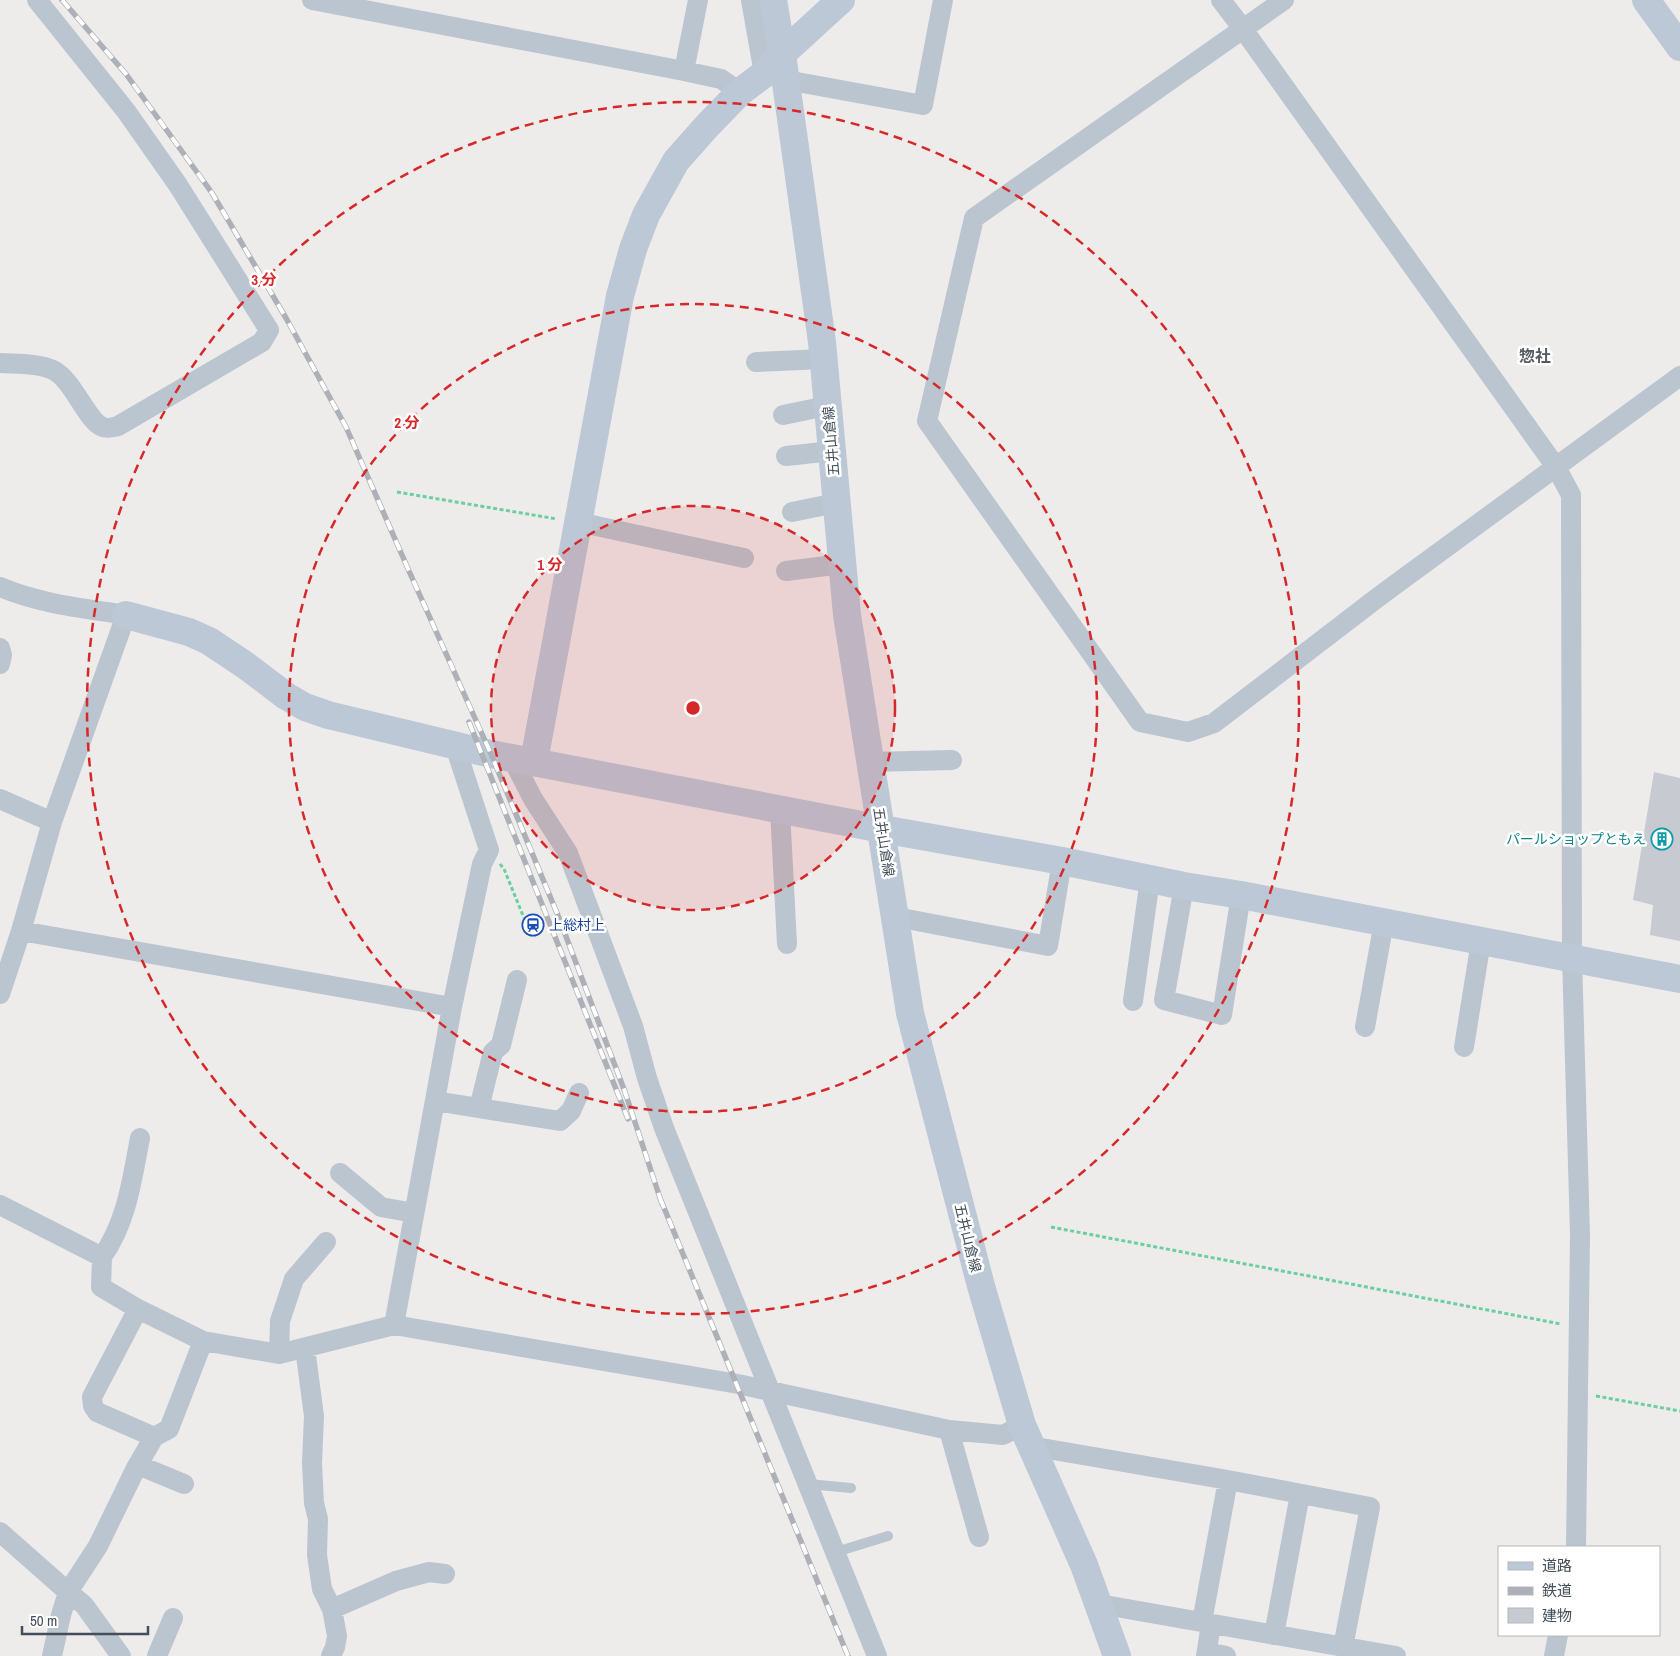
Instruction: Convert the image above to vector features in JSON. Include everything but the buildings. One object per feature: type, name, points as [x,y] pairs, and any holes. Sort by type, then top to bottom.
[{"type":"street","points":[[0,363],[42,366],[54,370],[63,376],[96,423],[104,428],[118,426],[262,342],[269,330],[178,185],[126,111],[38,0]]},
{"type":"street","points":[[312,0],[722,79],[740,92]]},
{"type":"street","points":[[684,71],[698,0]]},
{"type":"street","points":[[751,0],[777,69]]},
{"type":"street","name":"五井山倉線","points":[[773,0],[777,69],[823,359],[847,615],[910,1013],[981,1286],[1026,1435],[1084,1565],[1117,1656]]},
{"type":"street","points":[[841,0],[777,69],[740,92],[707,126],[676,161],[646,216],[620,296],[578,522],[523,760],[534,799],[568,853],[633,1026],[647,1078],[664,1128],[877,1656]]},
{"type":"street","points":[[777,69],[923,105],[942,0]]},
{"type":"street","points":[[1221,0],[1556,467],[1571,495],[1572,958],[1580,1234],[1576,1546]]},
{"type":"street","points":[[1284,0],[974,218],[927,421],[1140,722],[1188,732],[1214,723],[1381,595],[1680,376]]},
{"type":"street","points":[[1646,0],[1680,47]]},
{"type":"street","points":[[756,362],[823,359]]},
{"type":"street","points":[[782,415],[828,406]]},
{"type":"street","points":[[786,456],[832,452]]},
{"type":"street","points":[[792,512],[836,503]]},
{"type":"street","points":[[578,522],[744,558]]},
{"type":"street","points":[[786,570],[842,564]]},
{"type":"street","points":[[0,587],[23,597],[126,615],[189,632],[209,641],[286,696],[305,707],[328,715],[455,746],[882,829],[1062,861],[1184,886],[1242,895],[1680,979]]},
{"type":"street","points":[[0,994],[21,931],[52,822],[126,615]]},
{"type":"street","points":[[0,648],[2,655],[0,664]]},
{"type":"street","points":[[394,1326],[452,1007],[482,864],[489,850],[455,746]]},
{"type":"street","points":[[871,762],[952,760]]},
{"type":"street","points":[[0,799],[52,822]]},
{"type":"street","points":[[780,809],[787,944]]},
{"type":"street","points":[[896,917],[1048,946],[1062,861]]},
{"type":"street","points":[[1133,1001],[1150,879]]},
{"type":"street","points":[[1184,886],[1164,1000],[1222,1015],[1242,895]]},
{"type":"street","points":[[1364,1027],[1384,922]]},
{"type":"street","points":[[21,931],[452,1007]]},
{"type":"street","points":[[1464,1047],[1481,941]]},
{"type":"street","points":[[479,1108],[493,1052],[501,1045],[516,980]]},
{"type":"street","points":[[434,1101],[560,1121],[571,1111],[579,1093]]},
{"type":"street","points":[[140,1138],[125,1213],[112,1244],[102,1257],[101,1287],[138,1309],[203,1341],[279,1354],[394,1326],[769,1390],[949,1430],[1026,1435],[1228,1480],[1370,1507],[1343,1647]]},
{"type":"street","points":[[340,1172],[381,1207],[414,1213]]},
{"type":"street","points":[[0,1205],[102,1257]]},
{"type":"street","points":[[279,1354],[280,1321],[294,1279],[326,1242]]},
{"type":"street","points":[[138,1309],[92,1397],[93,1406],[97,1412],[154,1437]]},
{"type":"street","points":[[52,1656],[68,1592],[98,1546],[154,1437],[169,1429],[203,1341]]},
{"type":"street","points":[[306,1348],[314,1416],[312,1463],[314,1503],[318,1519],[316,1555],[322,1589],[332,1609],[337,1636],[336,1647],[331,1656]]},
{"type":"street","points":[[949,1430],[978,1537]]},
{"type":"street","points":[[138,1465],[184,1484]]},
{"type":"street","points":[[1213,1655],[1207,1623],[1228,1480]]},
{"type":"street","points":[[1274,1635],[1300,1494]]},
{"type":"street","points":[[0,1532],[84,1604],[121,1656]]},
{"type":"street","points":[[332,1609],[396,1581],[429,1572],[445,1574]]},
{"type":"street","points":[[1098,1604],[1396,1656]]},
{"type":"street","points":[[157,1656],[173,1618]]},
{"type":"street","points":[[1554,1656],[1558,1636]]},
{"type":"lane","points":[[808,1484],[851,1488]]},
{"type":"lane","points":[[836,1552],[888,1536]]},
{"type":"path","points":[[397,492],[578,522]]},
{"type":"path","points":[[489,850],[504,869],[524,918]]},
{"type":"path","points":[[1051,1227],[1579,1327]]},
{"type":"path","points":[[1578,1392],[1680,1410]]},
{"type":"railway","points":[[62,0],[126,74],[212,193],[286,318],[346,427],[491,754],[559,918],[625,1092],[662,1204]]},
{"type":"railway","points":[[469,722],[628,1119]]},
{"type":"railway","points":[[660,1198],[848,1656]]},
{"type":"place","name":"パールショップともえ","points":[[1662,839]]},
{"type":"place","name":"上総村上","points":[[533,925]]},
{"type":"district","name":"惣社","points":[[1535,356]]}]
